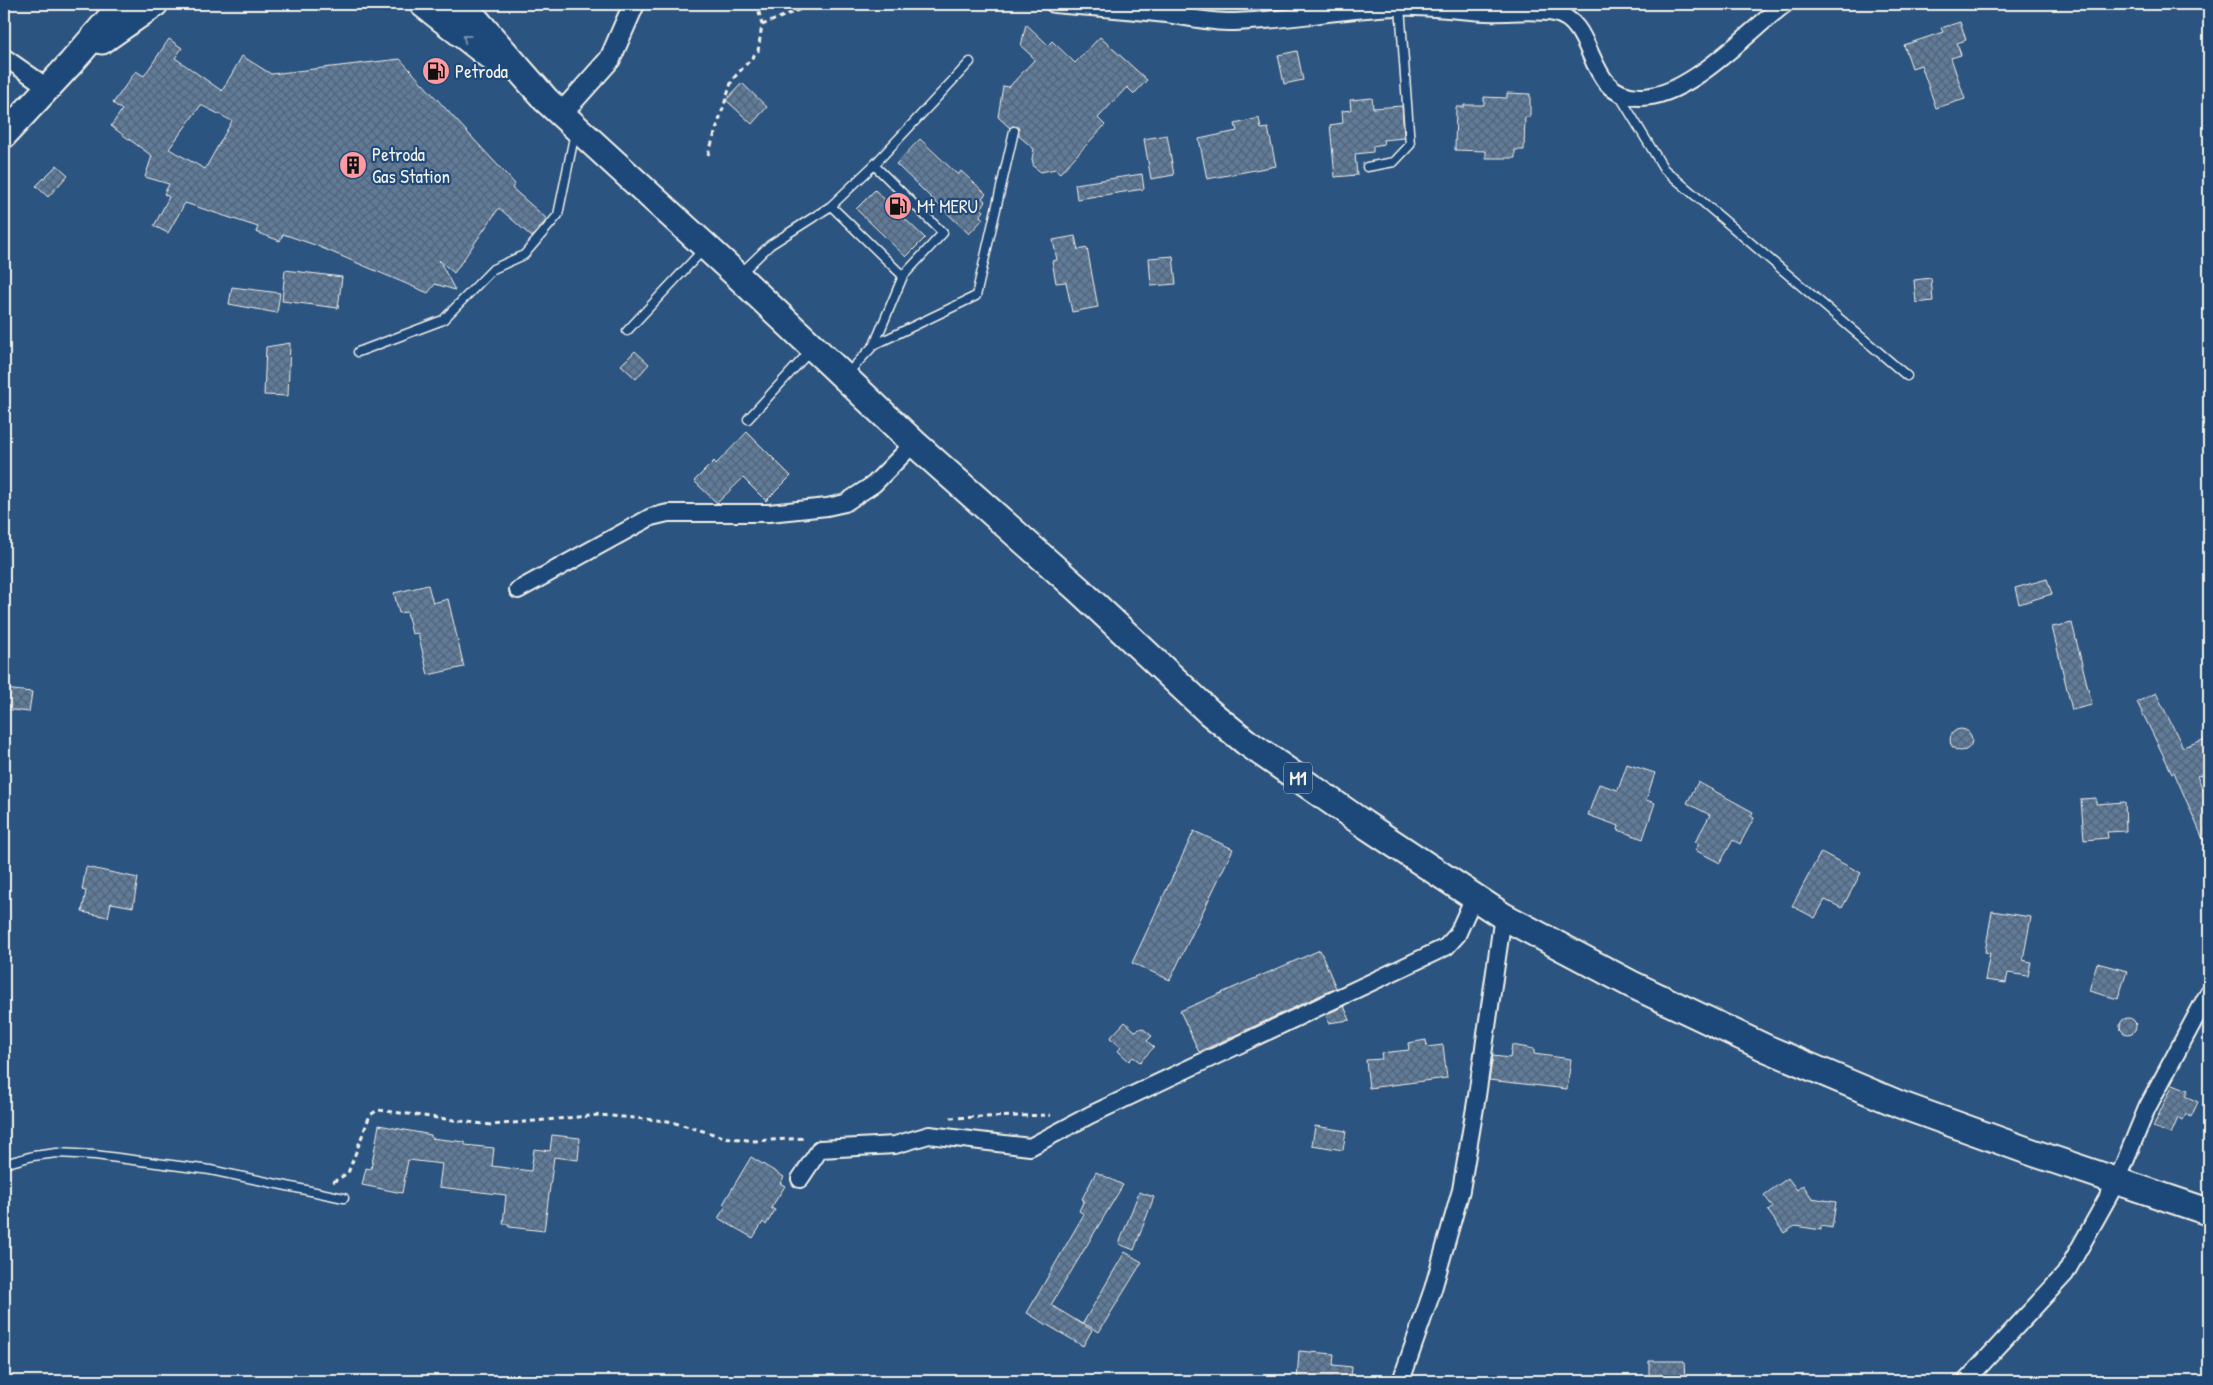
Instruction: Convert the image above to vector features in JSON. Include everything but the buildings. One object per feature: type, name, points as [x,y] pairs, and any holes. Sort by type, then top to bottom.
[{"type":"highway","name":"M1","points":[[423,4],[561,114],[705,248],[738,276],[914,443],[1072,584],[1209,712],[1246,742],[1474,897],[1503,916],[1631,984],[1768,1049],[1900,1105],[2034,1153],[2209,1212]]},
{"type":"highway","name":"M1","points":[[462,4],[561,114]]},
{"type":"main road","points":[[4,135],[71,63],[122,4]]},
{"type":"main road","points":[[71,63],[155,4]]},
{"type":"street","points":[[561,114],[610,58],[634,4]]},
{"type":"street","points":[[1054,4],[1132,10],[1233,22],[1304,17],[1367,8],[1400,6],[1469,12],[1552,13],[1566,17],[1578,29],[1597,71],[1607,84],[1624,94],[1640,98],[1668,92],[1708,69],[1785,4]]},
{"type":"street","points":[[4,57],[47,87]]},
{"type":"street","points":[[518,590],[651,516],[668,513],[769,513],[827,507],[845,503],[874,484],[914,443]]},
{"type":"street","points":[[800,1179],[820,1149],[895,1145],[929,1135],[1030,1147],[1090,1114],[1446,947],[1457,935],[1474,897]]},
{"type":"street","points":[[1401,1381],[1433,1289],[1461,1190],[1477,1096],[1503,916]]},
{"type":"street","points":[[1966,1381],[2065,1274],[2117,1181],[2147,1108],[2209,992]]},
{"type":"lane","points":[[1367,167],[1394,162],[1410,145],[1400,6]]},
{"type":"lane","points":[[738,276],[770,245],[831,206],[874,165],[970,62]]},
{"type":"lane","points":[[1615,89],[1664,169],[1907,376]]},
{"type":"lane","points":[[358,352],[443,320],[492,269],[524,255],[558,215],[561,114]]},
{"type":"lane","points":[[874,345],[976,296],[1014,131]]},
{"type":"lane","points":[[844,378],[874,345],[903,276],[943,232],[874,165]]},
{"type":"lane","points":[[831,206],[903,276]]},
{"type":"lane","points":[[627,331],[705,248]]},
{"type":"lane","points":[[748,419],[813,348]]},
{"type":"lane","points":[[4,1164],[33,1156],[57,1153],[95,1155],[210,1170],[344,1198]]},
{"type":"path","points":[[708,155],[732,80],[758,50],[762,25],[757,4]]},
{"type":"path","points":[[762,25],[813,4]]},
{"type":"path","points":[[309,1190],[330,1184],[348,1173],[370,1115],[378,1110],[492,1126],[600,1115],[668,1121],[724,1137],[755,1141],[813,1138]]},
{"type":"path","points":[[943,1118],[1052,1115]]},
{"type":"place","name":"Petroda","points":[[436,71]]},
{"type":"place","name":"Petroda Gas Station","points":[[353,165]]},
{"type":"place","name":"Mt MERU","points":[[898,206]]}]
